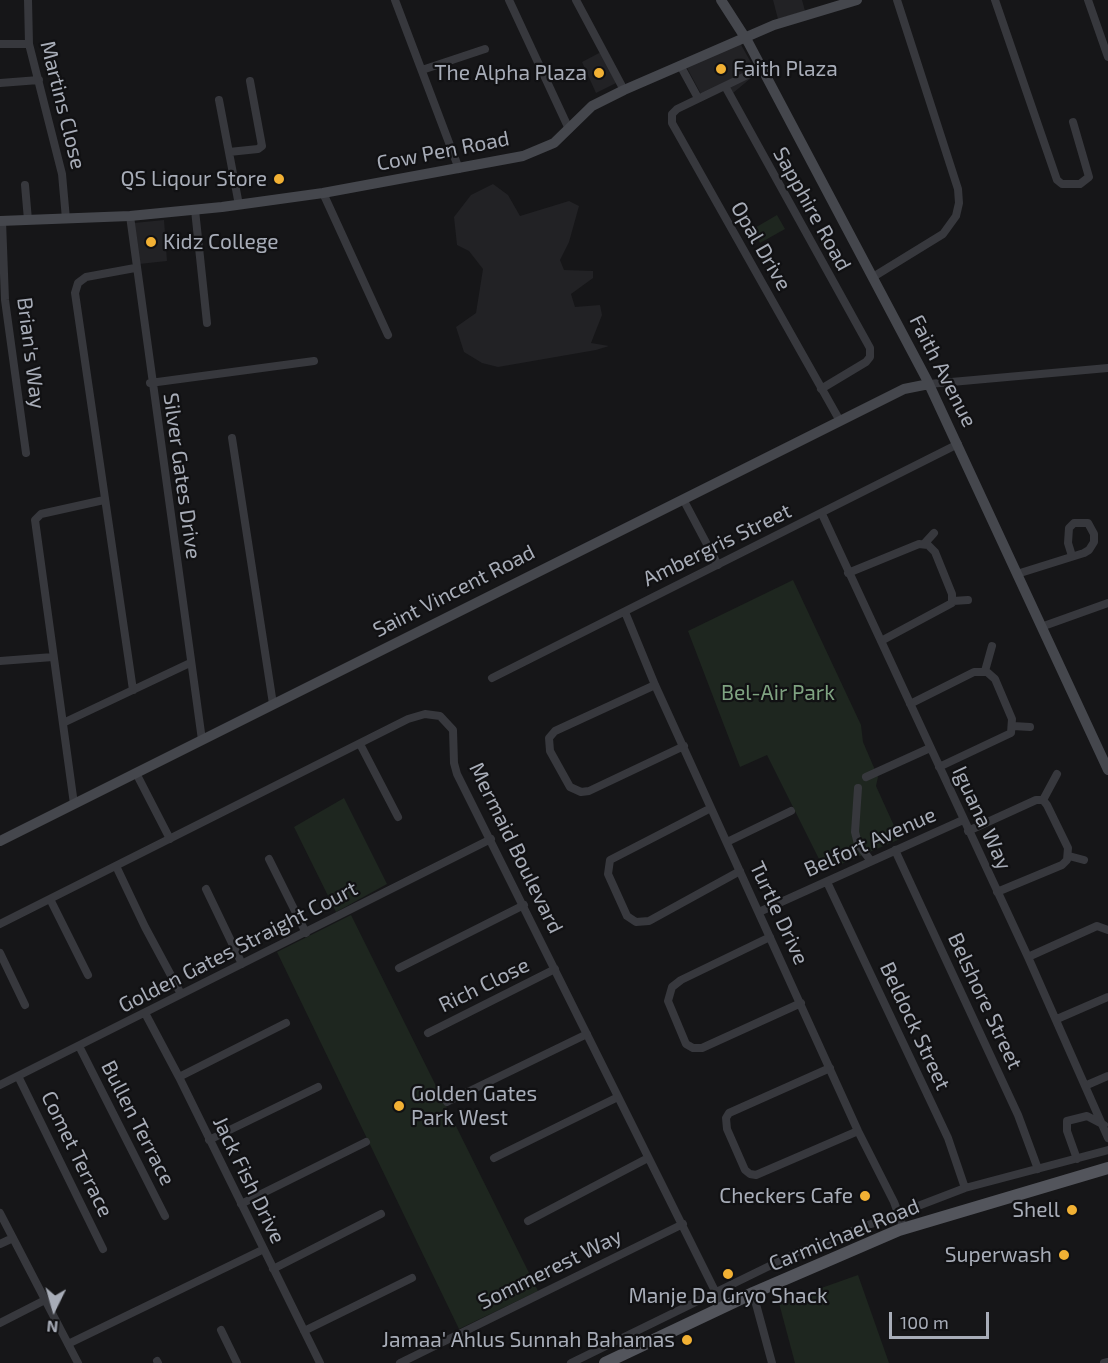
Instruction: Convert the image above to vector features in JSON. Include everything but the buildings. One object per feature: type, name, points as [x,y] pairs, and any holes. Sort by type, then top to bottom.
[{"type":"main road","name":"Carmichael Road","points":[[605,1363],[628,1358],[723,1307],[904,1229],[1108,1168]]},
{"type":"street","name":"Martins Close","points":[[28,0],[29,44],[62,174],[66,219]]},
{"type":"street","points":[[407,0],[395,2],[459,169]]},
{"type":"street","points":[[509,0],[568,129]]},
{"type":"street","points":[[576,0],[624,90]]},
{"type":"street","name":"Faith Avenue","points":[[721,0],[762,68],[929,384],[1041,627],[1104,750],[1108,770]]},
{"type":"street","name":"Cow Pen Road","points":[[1,221],[130,216],[239,205],[459,169],[538,151],[554,143],[592,106],[624,90],[745,37],[856,0]]},
{"type":"street","points":[[873,277],[943,234],[956,216],[959,203],[958,189],[897,0]]},
{"type":"street","points":[[995,0],[1057,180],[1062,184],[1083,183],[1089,177],[1073,122]]},
{"type":"street","points":[[1088,0],[1108,57]]},
{"type":"street","points":[[0,44],[29,44]]},
{"type":"street","points":[[422,70],[485,49]]},
{"type":"street","points":[[681,65],[698,98],[762,68]]},
{"type":"street","points":[[0,83],[39,80]]},
{"type":"street","points":[[229,152],[258,149],[262,144],[250,81]]},
{"type":"street","name":"Sapphire Road","points":[[726,86],[870,348],[866,362],[821,389]]},
{"type":"street","name":"Opal Drive","points":[[698,98],[675,110],[672,118],[673,127],[840,421]]},
{"type":"street","points":[[219,100],[239,205]]},
{"type":"street","points":[[25,185],[28,220]]},
{"type":"street","points":[[323,193],[388,335]]},
{"type":"street","points":[[195,210],[207,323]]},
{"type":"street","name":"Silver Gates Drive","points":[[130,216],[150,383],[202,740]]},
{"type":"street","name":"Brian's Way","points":[[1,221],[5,300],[26,453]]},
{"type":"street","points":[[133,690],[104,500],[76,289],[86,277],[135,268]]},
{"type":"street","points":[[150,383],[314,361]]},
{"type":"street","points":[[929,384],[1108,368]]},
{"type":"street","name":"Saint Vincent Road","points":[[0,841],[904,389],[929,384]]},
{"type":"street","points":[[232,438],[273,704]]},
{"type":"street","name":"Ambergris Street","points":[[492,678],[958,444]]},
{"type":"street","points":[[683,499],[718,565]]},
{"type":"street","points":[[74,804],[35,519],[40,514],[104,500]]},
{"type":"street","name":"Iguana Way","points":[[822,514],[1057,1019],[1108,1138]]},
{"type":"street","points":[[1017,574],[1086,552],[1093,545],[1093,530],[1088,523],[1074,523],[1069,528],[1068,543],[1072,556]]},
{"type":"street","points":[[848,573],[914,545],[924,543],[934,533]]},
{"type":"street","points":[[924,543],[935,552],[952,592],[953,601]]},
{"type":"street","points":[[880,641],[945,609],[953,601],[968,600]]},
{"type":"street","points":[[1041,627],[1108,603]]},
{"type":"street","name":"Turtle Drive","points":[[625,612],[655,685],[904,1229]]},
{"type":"street","points":[[985,671],[992,646]]},
{"type":"street","points":[[0,661],[53,657]]},
{"type":"street","points":[[63,723],[190,663]]},
{"type":"street","points":[[910,704],[972,672],[985,671],[995,679],[1013,726]]},
{"type":"street","points":[[655,685],[555,731],[549,738],[550,751],[571,789],[581,792],[589,791],[684,746]]},
{"type":"street","name":"Mermaid Boulevard","points":[[0,924],[413,717],[435,714],[445,718],[454,734],[454,759],[458,774],[723,1307]]},
{"type":"street","points":[[1013,726],[1030,727]]},
{"type":"street","points":[[939,767],[1006,737],[1013,726]]},
{"type":"street","points":[[360,744],[398,817]]},
{"type":"street","points":[[866,777],[930,748]]},
{"type":"street","points":[[136,773],[170,838]]},
{"type":"street","points":[[968,831],[1043,800],[1057,774]]},
{"type":"street","points":[[858,788],[855,832],[858,844],[871,861]]},
{"type":"street","points":[[997,892],[1062,865],[1069,856],[1068,848],[1043,800]]},
{"type":"street","points":[[711,808],[610,860],[608,874],[618,897],[629,919],[645,922],[740,872]]},
{"type":"street","points":[[727,842],[791,811]]},
{"type":"street","name":"Belfort Avenue","points":[[759,912],[963,820]]},
{"type":"street","name":"Golden Gates Straight Court","points":[[0,1085],[491,839]]},
{"type":"street","name":"Belshore Street","points":[[895,850],[1018,1115],[1038,1169]]},
{"type":"street","points":[[1069,856],[1084,860]]},
{"type":"street","points":[[269,859],[306,933]]},
{"type":"street","points":[[116,866],[181,994]]},
{"type":"street","name":"Beldock Street","points":[[827,882],[948,1138],[965,1188]]},
{"type":"street","points":[[206,889],[242,964]]},
{"type":"street","points":[[50,899],[87,975]]},
{"type":"street","points":[[399,968],[524,905]]},
{"type":"street","points":[[1028,957],[1097,926],[1106,925]]},
{"type":"street","points":[[770,937],[681,980],[672,987],[668,1001],[686,1044],[693,1048],[702,1048],[801,1003]]},
{"type":"street","points":[[0,953],[25,1005]]},
{"type":"street","name":"Rich Close","points":[[428,1033],[555,969]]},
{"type":"street","points":[[1057,1019],[1108,997]]},
{"type":"street","name":"Jack Fish Drive","points":[[145,1013],[320,1363]]},
{"type":"street","points":[[179,1077],[286,1023]]},
{"type":"street","points":[[447,1102],[587,1035]]},
{"type":"street","name":"Bullen Terrace","points":[[79,1046],[165,1216]]},
{"type":"street","points":[[830,1068],[729,1113],[726,1118],[727,1129],[745,1170],[756,1175],[858,1131]]},
{"type":"street","name":"Comet Terrace","points":[[18,1076],[103,1249]]},
{"type":"street","points":[[1087,1085],[1108,1076]]},
{"type":"street","points":[[209,1140],[318,1087]]},
{"type":"street","points":[[494,1158],[618,1097]]},
{"type":"street","points":[[1077,1159],[1067,1131],[1068,1121],[1087,1116],[1104,1125]]},
{"type":"street","points":[[241,1204],[366,1142]]},
{"type":"street","points":[[571,1363],[798,1252],[965,1188],[1108,1150]]},
{"type":"street","points":[[528,1221],[648,1158]]},
{"type":"street","points":[[0,1213],[78,1363]]},
{"type":"street","points":[[273,1269],[381,1214]]},
{"type":"street","name":"Sommerest Way","points":[[400,1363],[683,1224]]},
{"type":"street","points":[[0,1244],[13,1238]]},
{"type":"street","points":[[68,1344],[262,1250]]},
{"type":"street","points":[[304,1331],[412,1278]]},
{"type":"street","points":[[753,1293],[772,1363]]},
{"type":"street","points":[[0,1323],[45,1300]]},
{"type":"street","points":[[221,1330],[237,1363]]},
{"type":"shaded area","points":[[773,0],[802,0],[805,11],[778,19]]},
{"type":"shaded area","name":"Faith Plaza","points":[[740,43],[757,73],[733,93],[727,83],[701,94],[686,66]]},
{"type":"shaded area","name":"The Alpha Plaza","points":[[601,52],[616,83],[596,93],[582,62]]},
{"type":"shaded area","points":[[493,184],[508,195],[520,216],[569,201],[579,206],[569,242],[560,260],[564,270],[593,271],[593,278],[571,294],[575,307],[600,305],[602,315],[591,343],[609,346],[498,367],[482,363],[464,352],[456,327],[476,313],[483,269],[469,251],[457,245],[454,217],[471,195]]},
{"type":"shaded area","name":"Kidz College","points":[[164,220],[167,261],[139,264],[134,223]]},
{"type":"green space","points":[[777,215],[785,229],[760,243],[753,229]]},
{"type":"green space","name":"Bel-Air Park","points":[[793,580],[861,725],[863,742],[878,777],[876,786],[900,839],[825,871],[767,755],[740,767],[688,631]]},
{"type":"green space","points":[[344,798],[387,884],[336,912],[294,827]]},
{"type":"green space","name":"Golden Gates Park West","points":[[351,915],[538,1291],[459,1329],[277,952]]},
{"type":"green space","points":[[858,1275],[889,1363],[795,1363],[779,1303]]},
{"type":"place","name":"Faith Plaza","points":[[721,69]]},
{"type":"place","name":"The Alpha Plaza","points":[[599,73]]},
{"type":"place","name":"QS Liqour Store","points":[[279,179]]},
{"type":"place","name":"Kidz College","points":[[151,242]]},
{"type":"place","name":"Golden Gates Park West","points":[[399,1106]]},
{"type":"place","name":"Checkers Cafe","points":[[865,1196]]},
{"type":"place","name":"Shell","points":[[1072,1210]]},
{"type":"place","name":"Superwash","points":[[1064,1255]]},
{"type":"place","name":"Manje Da Gryo Shack","points":[[728,1274]]},
{"type":"place","name":"Jamaa' Ahlus Sunnah Bahamas","points":[[687,1340]]}]
